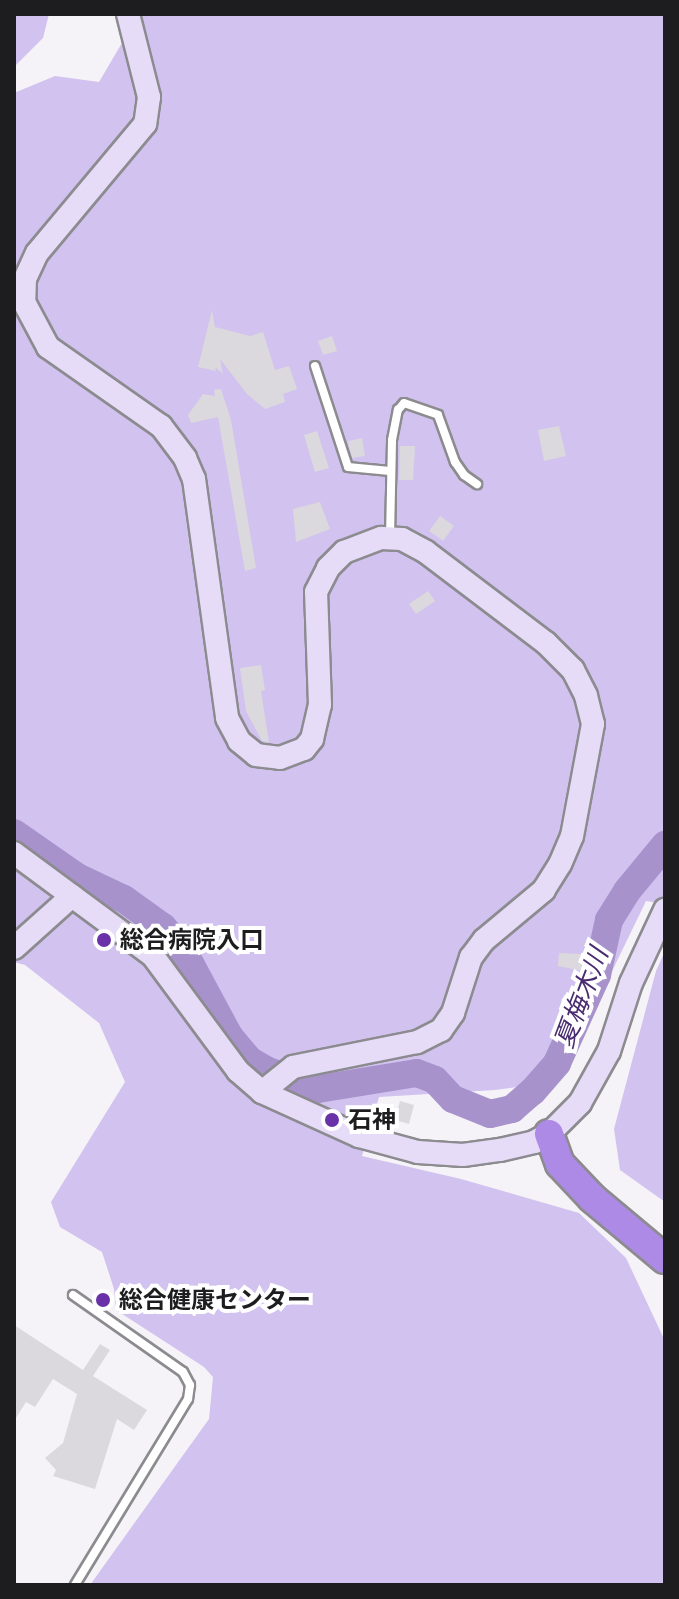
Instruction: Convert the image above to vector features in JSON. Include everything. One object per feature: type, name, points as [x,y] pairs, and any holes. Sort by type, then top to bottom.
[{"type":"highway","points":[[549,1134],[601,1186],[665,1240]]},
{"type":"highway","points":[[549,1134],[560,1164],[592,1198],[665,1259]]},
{"type":"street","points":[[128,14],[149,97],[145,124],[37,253],[25,279],[24,302],[48,347],[161,426],[185,458],[194,479],[227,718],[239,741],[256,755],[267,758],[290,756],[312,739],[320,705],[316,592],[328,568],[344,552],[360,544],[390,537],[426,552],[546,643],[573,670],[586,696],[593,724],[572,836],[560,864],[544,890],[484,940],[471,957],[453,1013],[441,1030],[417,1042],[293,1067],[264,1090]]},
{"type":"street","points":[[14,853],[153,956],[238,1071],[264,1090],[359,1136],[418,1152],[463,1155],[500,1150],[534,1142],[549,1134],[580,1103],[609,1051],[631,983],[665,910]]},
{"type":"street","points":[[14,948],[72,896]]},
{"type":"lane","points":[[315,366],[348,467],[390,471]]},
{"type":"lane","points":[[390,537],[390,471],[398,410],[404,403],[438,415],[447,432],[455,462],[464,475],[477,484]]},
{"type":"lane","points":[[73,1295],[183,1372],[190,1385],[188,1399],[75,1585]]},
{"type":"shaded area","points":[[14,14],[49,14],[43,38],[14,67]]},
{"type":"shaded area","points":[[139,14],[665,14],[665,904],[646,901],[559,1081],[495,1090],[379,1097],[362,1156],[461,1179],[579,1213],[626,1258],[665,1341],[665,1585],[90,1585],[209,1419],[213,1377],[204,1367],[116,1310],[114,1289],[102,1252],[60,1227],[51,1202],[125,1082],[99,1023],[25,965],[14,962],[14,93],[55,76],[99,82]]},
{"type":"shaded area","points":[[665,951],[665,1202],[620,1170],[614,1129],[656,971]]},
{"type":"building","points":[[212,310],[215,327],[250,336],[263,332],[275,370],[289,366],[297,389],[283,394],[285,402],[265,409],[247,394],[220,359],[223,374],[215,367],[216,371],[198,367]]},
{"type":"building","points":[[332,336],[337,351],[323,355],[318,341]]},
{"type":"building","points":[[221,389],[231,420],[256,568],[245,571],[218,417],[191,423],[188,415],[203,394],[215,396],[214,390]]},
{"type":"building","points":[[559,426],[566,456],[544,461],[538,430]]},
{"type":"building","points":[[317,431],[329,468],[315,472],[304,435]]},
{"type":"building","points":[[362,438],[365,456],[352,458],[348,441]]},
{"type":"building","points":[[400,446],[415,446],[413,480],[399,480]]},
{"type":"building","points":[[320,502],[330,529],[296,542],[293,509]]},
{"type":"building","points":[[440,516],[454,526],[443,541],[429,531]]},
{"type":"building","points":[[428,591],[435,601],[416,614],[409,604]]},
{"type":"building","points":[[261,665],[265,690],[261,691],[269,742],[262,741],[246,711],[240,668]]},
{"type":"building","points":[[559,953],[583,954],[582,971],[558,966]]},
{"type":"building","points":[[400,1101],[414,1105],[409,1124],[395,1120]]},
{"type":"building","points":[[14,1325],[83,1370],[100,1344],[110,1350],[93,1376],[147,1410],[134,1430],[117,1419],[95,1489],[53,1476],[56,1470],[45,1458],[63,1443],[77,1394],[53,1379],[35,1407],[26,1402],[14,1421]]},
{"type":"waterway","name":"夏梅木川","points":[[14,833],[77,877],[124,899],[163,927],[184,952],[229,1036],[249,1060],[268,1071],[318,1089],[417,1073],[435,1080],[453,1099],[490,1114],[512,1109],[533,1091],[557,1063],[597,975],[609,920],[627,891],[665,845]]},
{"type":"place","name":"総合病院入口","points":[[104,940]]},
{"type":"place","name":"石神","points":[[332,1120]]},
{"type":"place","name":"総合健康センター","points":[[103,1300]]}]
